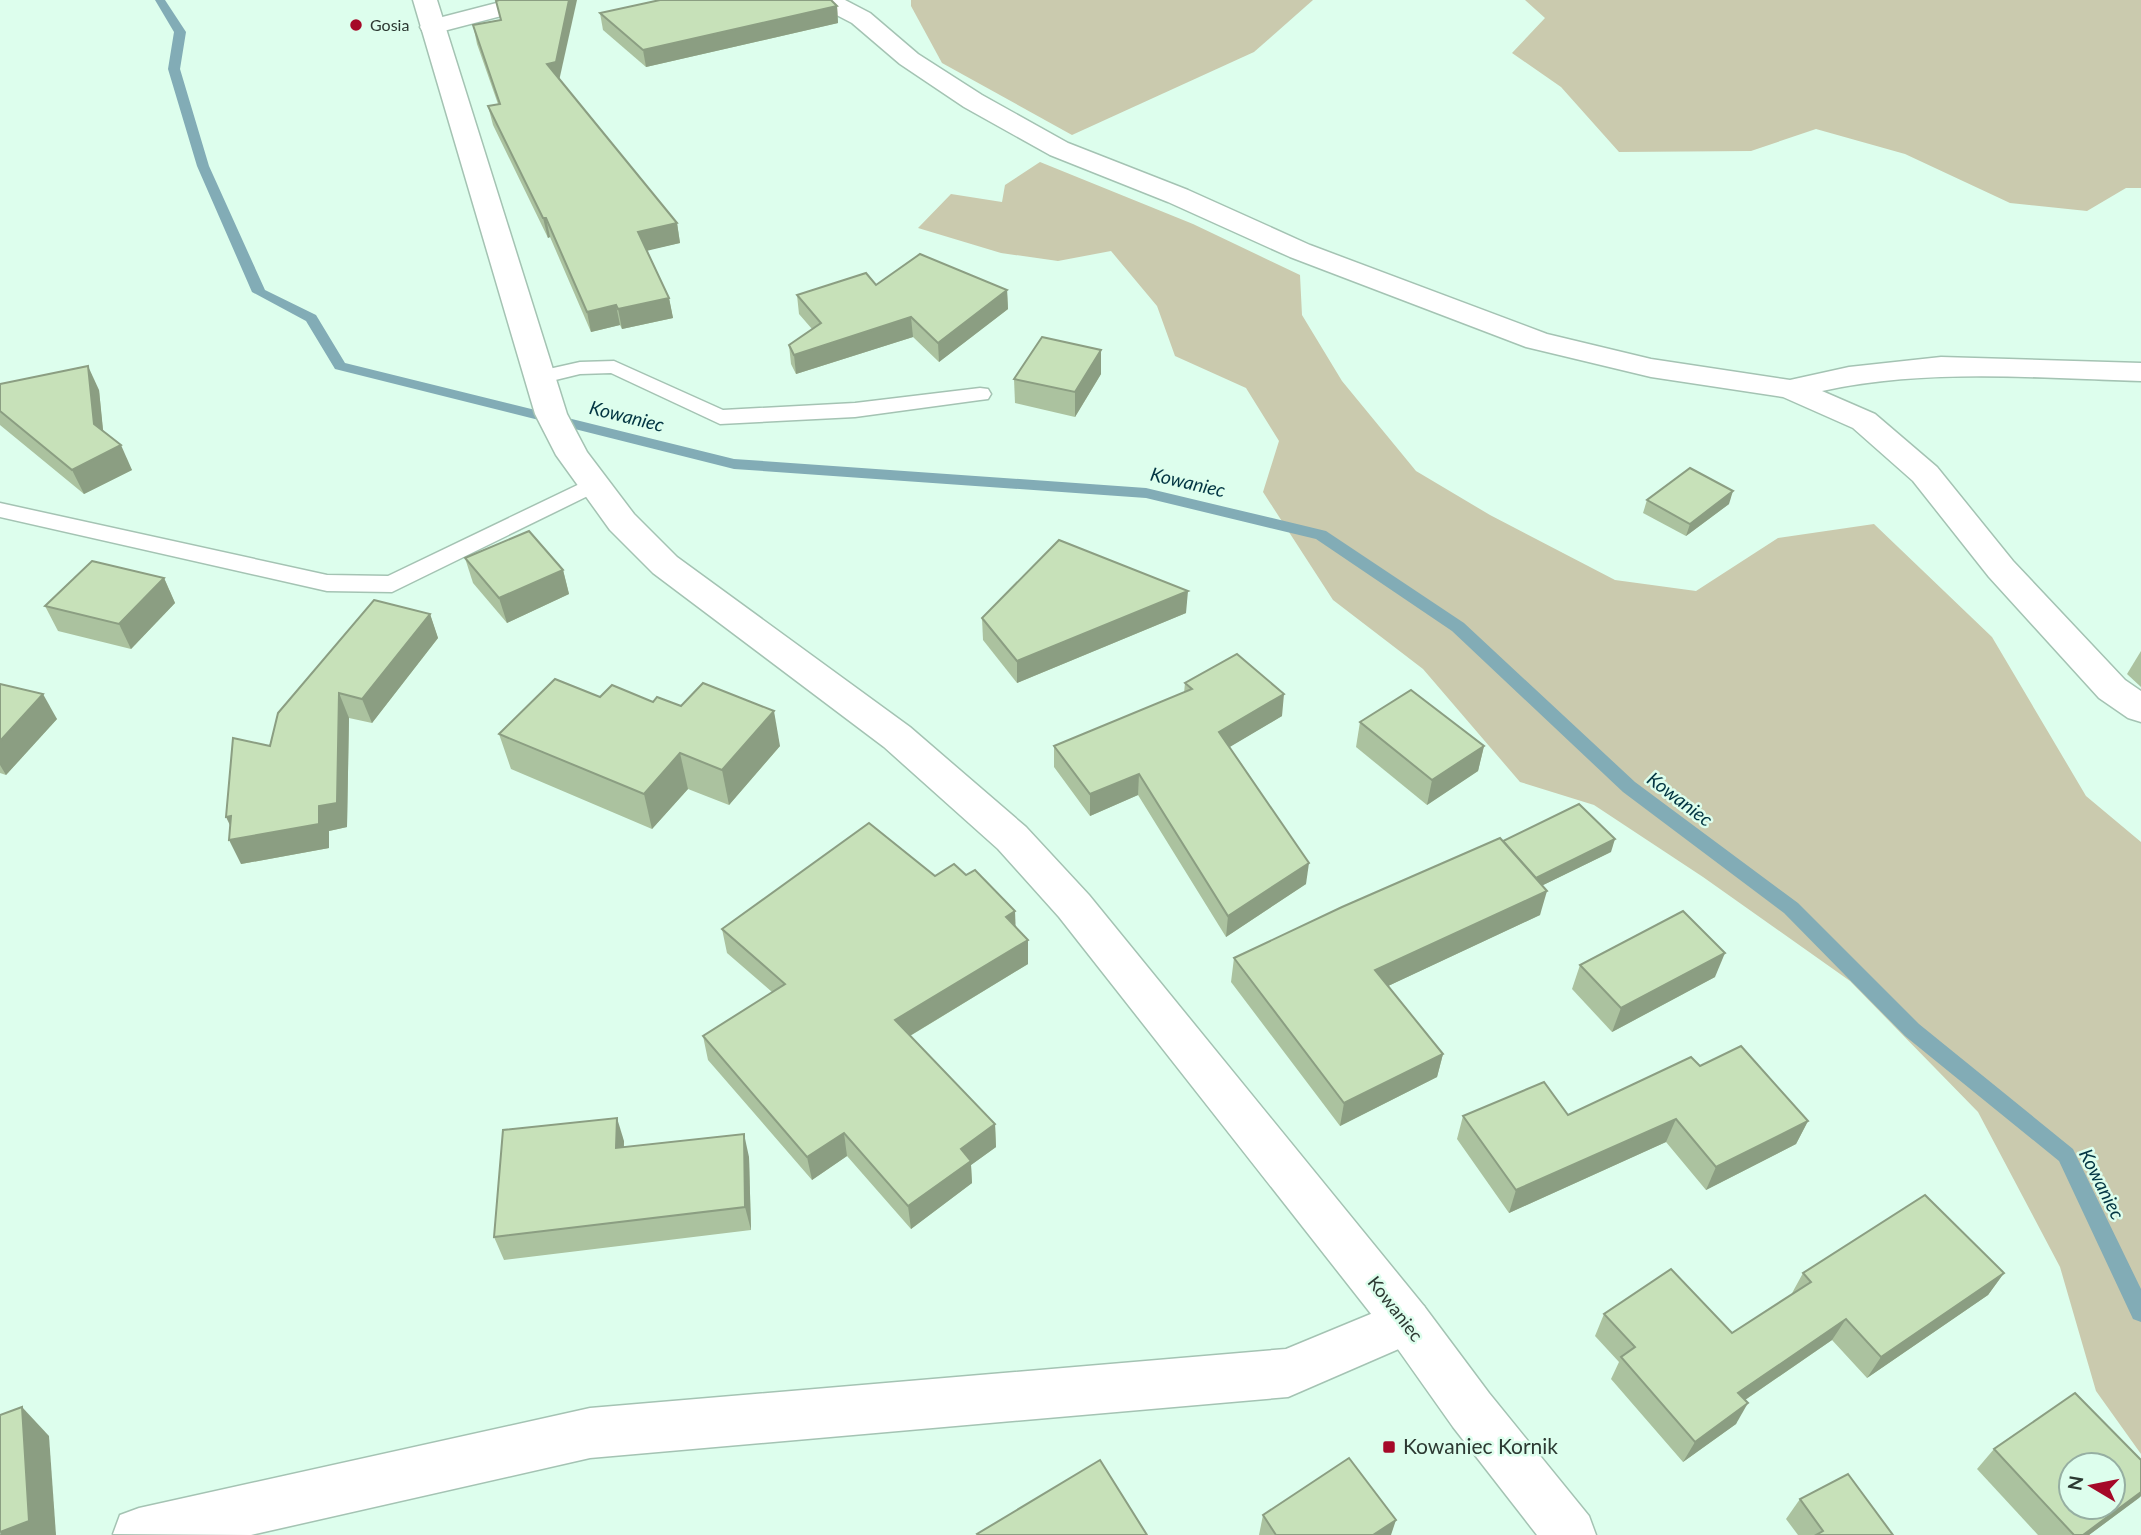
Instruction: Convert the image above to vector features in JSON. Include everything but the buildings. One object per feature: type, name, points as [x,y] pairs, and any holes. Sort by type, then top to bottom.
[{"type":"street","name":"Kowaniec","points":[[425,0],[551,414],[582,470],[622,522],[665,565],[897,737],[1012,838],[1074,906],[1406,1322],[1471,1410],[1570,1535]]},
{"type":"street","points":[[432,27],[536,0]]},
{"type":"street","points":[[814,0],[831,2],[861,18],[909,59],[973,100],[1059,149],[1178,196],[1370,279],[1537,341],[1651,368],[1790,389],[1864,421],[1925,474],[2001,569],[2112,689],[2141,709]]},
{"type":"street","points":[[1790,389],[1849,376],[1941,366],[2141,372]]},
{"type":"street","points":[[139,1534],[590,1433],[1288,1373],[1406,1322]]},
{"type":"lane","points":[[538,373],[580,368],[614,368],[720,417],[855,410],[980,394]]},
{"type":"lane","points":[[0,510],[327,583],[392,584],[582,470]]},
{"type":"green space","points":[[911,0],[1313,0],[1254,52],[1072,135],[942,63],[911,6]]},
{"type":"green space","points":[[1525,0],[2141,0],[2141,188],[2126,188],[2087,211],[2010,203],[1905,154],[1816,129],[1751,151],[1619,152],[1561,87],[1512,53],[1545,18]]},
{"type":"green space","points":[[1040,162],[1193,224],[1300,275],[1302,315],[1342,381],[1416,471],[1490,515],[1615,580],[1696,591],[1778,538],[1874,524],[1992,637],[2086,796],[2141,842],[2141,1454],[2096,1391],[2060,1267],[1978,1112],[1850,981],[1703,877],[1594,805],[1520,782],[1423,669],[1333,600],[1263,492],[1279,441],[1246,388],[1175,356],[1157,306],[1111,251],[1058,261],[1001,253],[918,228],[951,194],[1002,202],[1005,185]]},
{"type":"waterway","name":"Kowaniec","points":[[160,0],[180,32],[174,69],[203,166],[259,292],[311,318],[340,366],[734,464],[1146,493],[1321,535],[1458,627],[1629,787],[1791,908],[1912,1030],[2066,1155],[2141,1312]]},
{"type":"place","name":"Gosia","points":[[356,25]]},
{"type":"place","name":"Kowaniec Kornik","points":[[1389,1447]]}]
